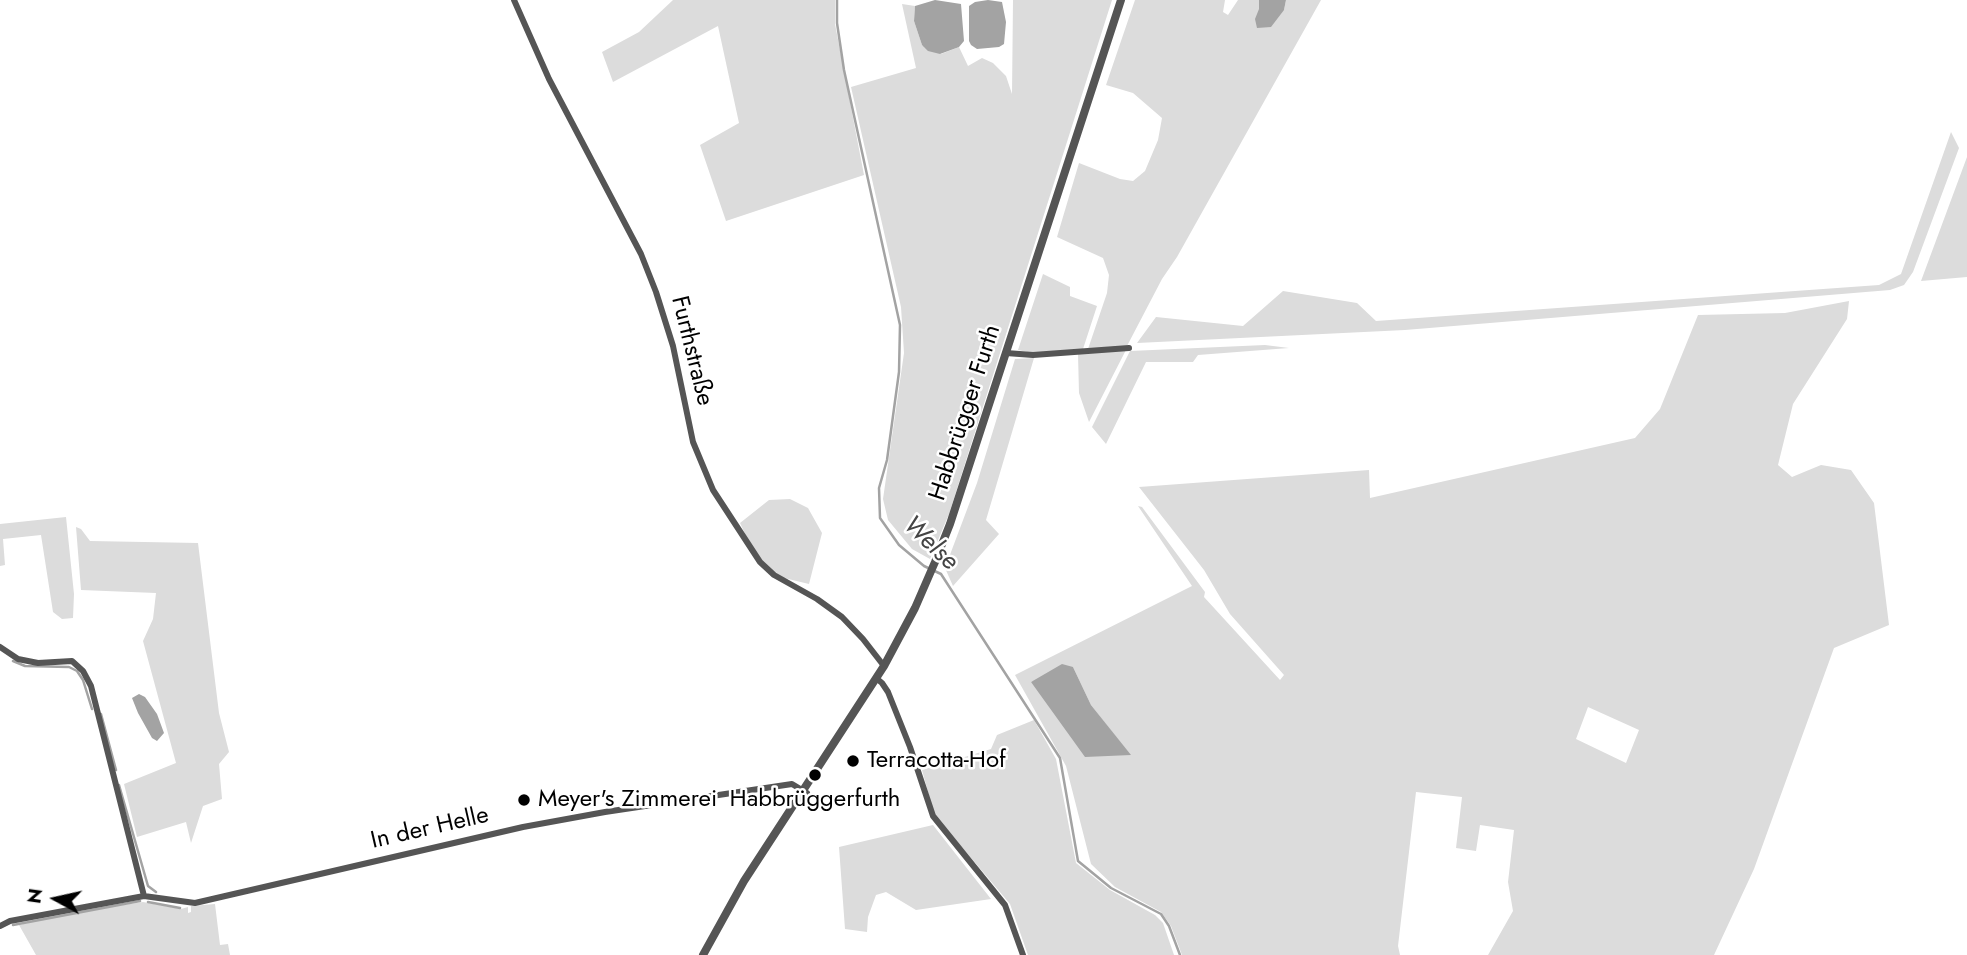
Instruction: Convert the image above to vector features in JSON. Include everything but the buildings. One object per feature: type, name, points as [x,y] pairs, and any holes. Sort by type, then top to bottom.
[{"type":"street","name":"Furthstraße","points":[[514,0],[549,79],[640,254],[656,292],[673,345],[693,442],[713,490],[760,562],[774,575],[817,599],[842,617],[884,666]]},
{"type":"street","name":"Habbrügger Furth","points":[[703,955],[725,912],[884,666],[935,562],[950,524],[1121,0]]},
{"type":"street","points":[[1006,353],[1033,355],[1129,348]]},
{"type":"street","points":[[0,647],[18,659],[38,663],[72,661],[83,671],[91,686],[144,896]]},
{"type":"street","points":[[876,678],[888,692],[933,816],[1005,905],[1023,955]]},
{"type":"street","name":"In der Helle","points":[[0,926],[10,921],[144,896],[195,903],[523,827],[605,811],[792,784],[805,792]]},
{"type":"shaded area","points":[[673,0],[835,0],[835,24],[864,175],[726,221],[700,145],[739,123],[718,26],[613,82],[602,52],[639,32]]},
{"type":"shaded area","points":[[935,0],[961,4],[964,41],[959,47],[940,54],[928,51],[922,45],[914,21],[915,6]]},
{"type":"shaded area","points":[[988,0],[1002,2],[1006,22],[1004,44],[977,49],[969,41],[969,6]]},
{"type":"shaded area","points":[[1013,0],[1112,0],[949,514],[930,559],[912,549],[888,520],[883,499],[904,353],[901,307],[851,87],[916,68],[902,4],[915,6],[914,21],[922,45],[941,54],[959,47],[968,66],[982,58],[993,63],[1006,76],[1012,94]]},
{"type":"shaded area","points":[[1135,0],[1225,0],[1223,12],[1228,15],[1238,0],[1259,0],[1259,9],[1284,10],[1286,0],[1321,0],[1177,257],[1162,279],[1127,346],[1088,349],[1107,293],[1109,275],[1103,258],[1057,237],[1079,163],[1120,179],[1133,181],[1145,171],[1158,140],[1162,118],[1133,93],[1106,85]]},
{"type":"shaded area","points":[[1259,0],[1286,0],[1284,10],[1271,27],[1257,28],[1255,19]]},
{"type":"shaded area","points":[[1951,132],[1959,148],[1913,272],[1904,285],[1890,290],[1405,330],[1137,343],[1156,317],[1243,326],[1283,291],[1357,303],[1376,321],[1879,285],[1901,274]]},
{"type":"shaded area","points":[[1967,157],[1967,277],[1921,281]]},
{"type":"shaded area","points":[[1043,274],[1070,287],[1070,296],[1097,306],[1083,349],[1032,353],[1018,350]]},
{"type":"shaded area","points":[[1849,301],[1847,319],[1793,404],[1778,465],[1792,477],[1821,465],[1851,470],[1874,503],[1889,625],[1834,648],[1754,869],[1714,955],[1488,955],[1513,911],[1508,882],[1514,830],[1480,825],[1476,851],[1456,848],[1462,797],[1416,792],[1398,946],[1400,955],[1182,955],[1171,926],[1161,912],[1115,887],[1091,864],[1066,766],[1015,675],[1192,586],[1138,506],[1142,507],[1205,592],[1204,597],[1280,680],[1284,675],[1230,614],[1204,570],[1139,487],[1369,470],[1370,498],[1635,438],[1660,409],[1698,315],[1785,313]],"holes":[[[1073,667],[1091,705],[1130,755],[1031,682]],[[1588,707],[1639,730],[1626,763],[1576,739]]]},
{"type":"shaded area","points":[[1265,345],[1289,348],[1198,355],[1193,362],[1146,362],[1106,444],[1092,427],[1130,351]]},
{"type":"shaded area","points":[[1126,350],[1089,422],[1079,393],[1078,354]]},
{"type":"shaded area","points":[[1034,358],[986,520],[999,534],[953,586],[945,568],[977,483],[1015,359]]},
{"type":"shaded area","points":[[790,499],[808,508],[822,533],[809,584],[780,577],[756,557],[740,523],[769,500]]},
{"type":"shaded area","points":[[66,517],[74,594],[73,618],[62,619],[53,612],[41,535],[3,539],[5,565],[0,566],[0,524]]},
{"type":"shaded area","points":[[76,527],[81,529],[90,541],[198,543],[219,713],[229,752],[219,764],[222,799],[203,806],[191,843],[186,822],[137,837],[124,784],[176,763],[143,641],[153,619],[156,593],[81,590]]},
{"type":"shaded area","points":[[1062,664],[1073,667],[1091,705],[1131,755],[1085,757],[1031,682]]},
{"type":"shaded area","points":[[139,694],[145,697],[157,714],[164,733],[157,741],[152,738],[132,698]]},
{"type":"shaded area","points":[[1034,720],[1056,759],[1076,863],[1110,890],[1155,915],[1163,923],[1174,955],[1028,955],[1010,904],[934,814],[922,770],[991,749],[997,735]]},
{"type":"shaded area","points":[[933,825],[991,899],[916,910],[886,892],[876,895],[868,917],[867,932],[845,929],[839,847]]},
{"type":"shaded area","points":[[143,902],[181,909],[188,907],[188,913],[191,912],[191,906],[215,904],[220,945],[228,944],[230,955],[36,955],[19,925],[76,912]]},
{"type":"waterway","name":"Welse","points":[[837,0],[837,23],[844,70],[900,325],[899,372],[887,460],[879,488],[880,518],[899,545],[924,566],[941,574],[1060,758],[1078,861],[1111,888],[1161,914],[1169,926],[1180,955]]},
{"type":"waterway","points":[[13,661],[25,666],[69,667],[77,671],[83,680],[92,709]]},
{"type":"waterway","points":[[101,714],[116,770]]},
{"type":"waterway","points":[[119,785],[148,886],[156,892]]},
{"type":"waterway","points":[[13,925],[140,901]]},
{"type":"waterway","points":[[148,902],[180,908]]},
{"type":"place","name":"Terracotta-Hof","points":[[853,761]]},
{"type":"place","name":"Habbrüggerfurth","points":[[815,775]]},
{"type":"place","name":"Meyer's Zimmerei","points":[[524,800]]}]
